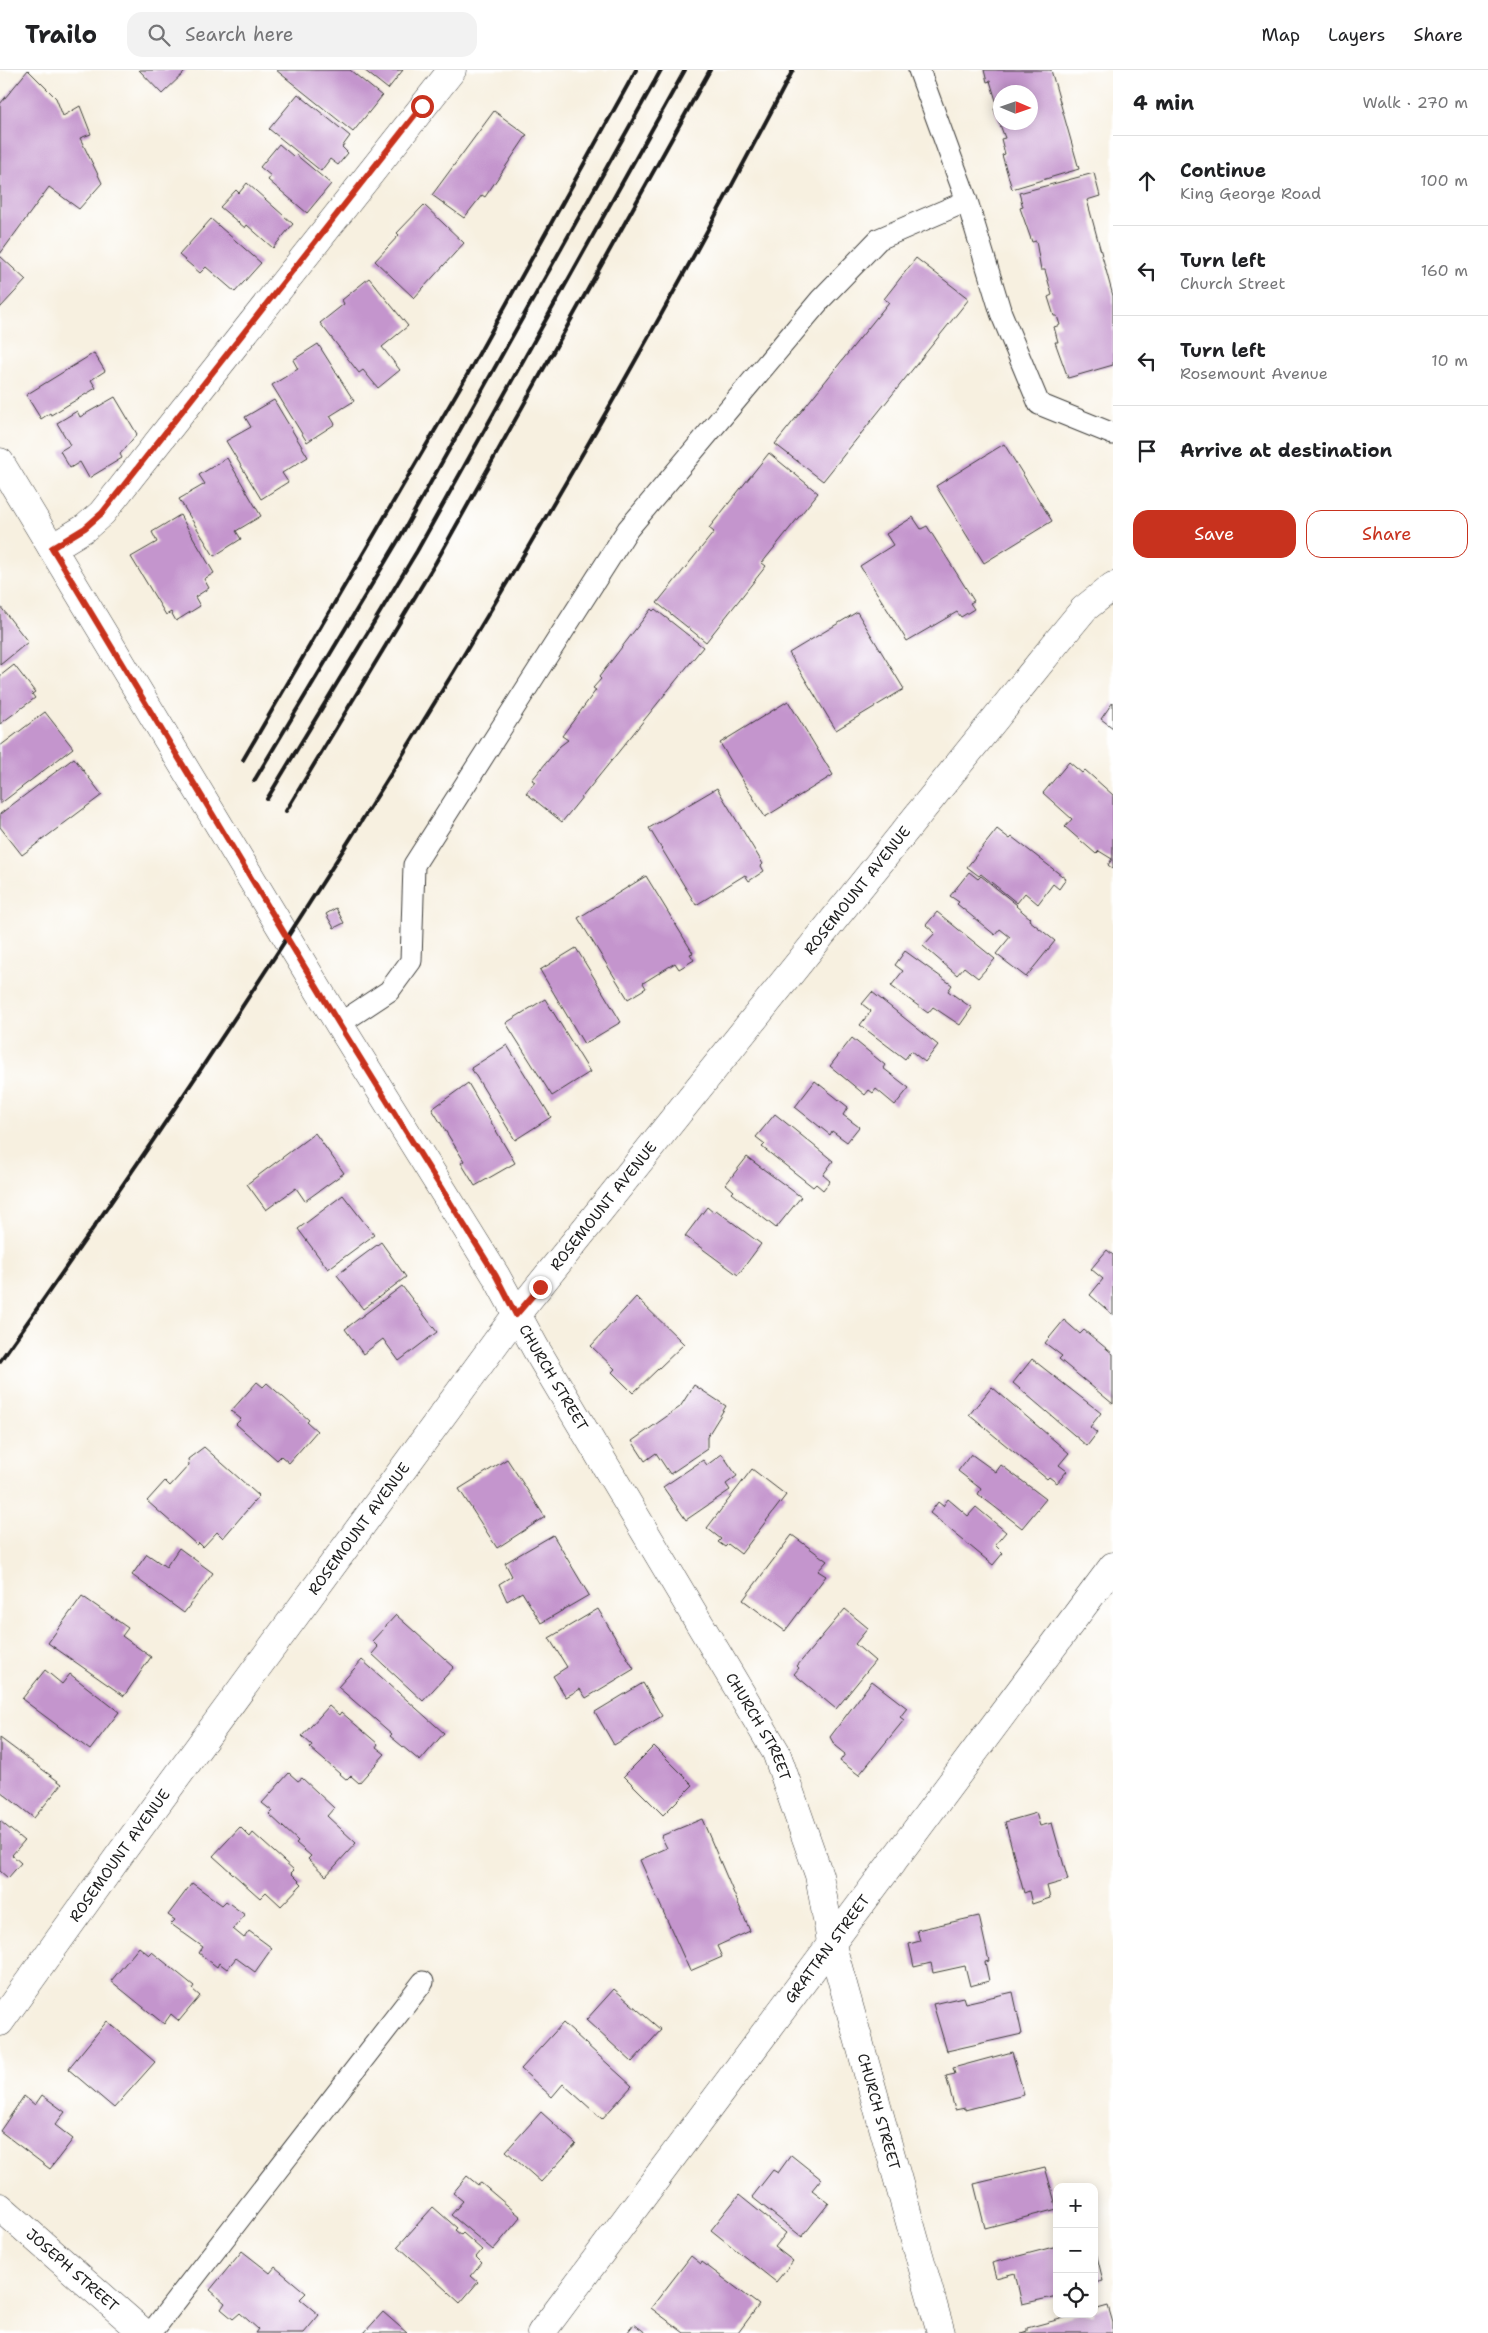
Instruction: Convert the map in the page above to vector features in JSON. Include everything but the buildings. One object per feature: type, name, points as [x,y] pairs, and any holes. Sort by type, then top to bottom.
[{"type":"street","points":[[52,548],[85,528],[102,513],[452,70]]},
{"type":"street","name":"CHURCH STREET","points":[[0,462],[339,1024],[496,1276],[516,1315],[776,1752],[819,1875],[831,1942],[941,2333]]},
{"type":"street","name":"ROSEMOUNT AVENUE","points":[[0,2022],[120,1854],[516,1315],[1056,643],[1084,609],[1113,586]]},
{"type":"street","name":"GRATTAN STREET","points":[[541,2333],[1113,1566]]},
{"type":"street","name":"JOSEPH STREET","points":[[0,2208],[144,2333]]},
{"type":"lane","points":[[918,70],[967,201],[1001,313],[1039,404],[1113,434]]},
{"type":"lane","points":[[339,1024],[389,991],[411,961],[414,865],[628,529],[820,299],[878,239],[967,201]]},
{"type":"lane","points":[[151,2333],[423,1982]]},
{"type":"railway","points":[[243,760],[466,377],[636,70]]},
{"type":"railway","points":[[254,781],[399,539],[661,70]]},
{"type":"railway","points":[[267,799],[417,551],[685,70]]},
{"type":"railway","points":[[286,811],[436,562],[710,70]]},
{"type":"railway","points":[[0,1361],[109,1206],[215,1048],[318,890],[419,729],[517,567],[612,403],[704,237],[793,70]]},
{"type":"route","points":[[422,106],[102,513],[78,533],[52,548],[339,1024],[496,1276],[516,1315],[540,1287]]}]
